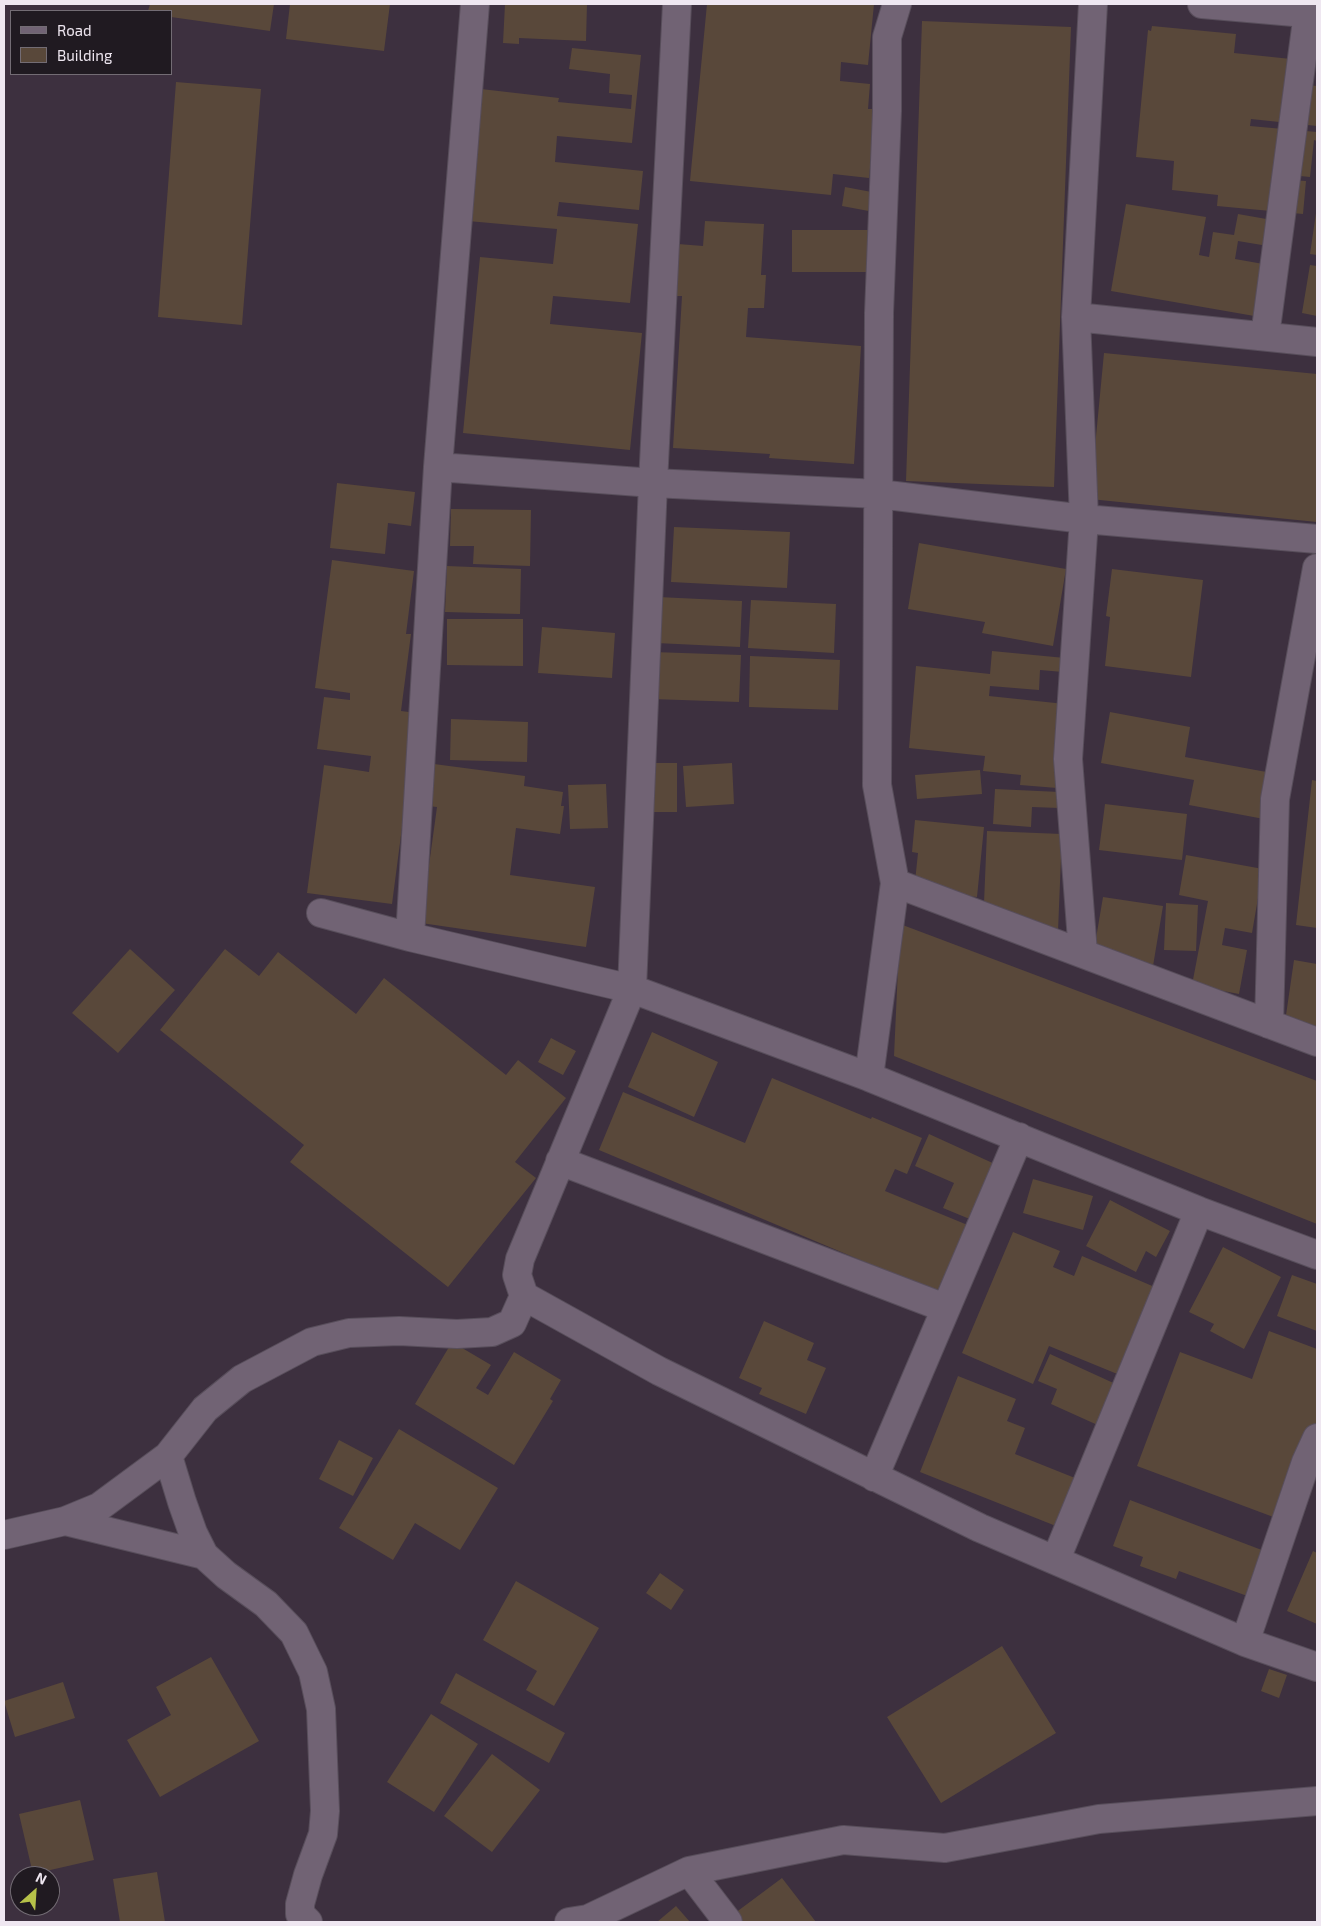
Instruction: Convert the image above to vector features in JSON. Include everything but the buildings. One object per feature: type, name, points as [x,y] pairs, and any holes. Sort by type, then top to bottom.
[{"type":"street","points":[[410,937],[438,467],[475,4]]},
{"type":"street","points":[[678,4],[653,482],[632,989],[520,1259],[517,1276],[524,1296],[659,1371],[980,1528],[1056,1559],[1245,1642],[1317,1667]]},
{"type":"street","points":[[869,1077],[895,883],[878,785],[879,313],[887,111],[886,37],[896,4]]},
{"type":"street","points":[[1083,953],[1068,759],[1084,519],[1076,317],[1093,4]]},
{"type":"street","points":[[1202,4],[1313,14],[1265,336]]},
{"type":"street","points":[[1076,317],[1317,342]]},
{"type":"street","points":[[438,467],[653,482],[879,494],[1084,519],[1317,539]]},
{"type":"street","points":[[1270,1024],[1275,799],[1317,568]]},
{"type":"street","points":[[895,883],[1317,1042]]},
{"type":"street","points":[[321,913],[410,937],[632,989],[869,1077],[1199,1211],[1317,1255]]},
{"type":"street","points":[[874,1477],[1019,1137]]},
{"type":"street","points":[[560,1161],[945,1308]]},
{"type":"street","points":[[1056,1559],[1199,1211]]},
{"type":"street","points":[[4,1536],[65,1521],[99,1507],[168,1456],[205,1409],[242,1379],[312,1342],[349,1333],[399,1331],[457,1334],[492,1332],[512,1323],[524,1296]]},
{"type":"street","points":[[1245,1642],[1312,1465],[1317,1438]]},
{"type":"street","points":[[168,1456],[187,1517],[204,1554],[226,1574],[266,1604],[294,1633],[313,1672],[321,1709],[326,1811],[323,1834],[300,1904],[300,1914],[308,1922]]},
{"type":"street","points":[[65,1521],[204,1554]]},
{"type":"street","points":[[582,1921],[688,1871],[843,1840],[945,1848],[1099,1819],[1317,1801]]},
{"type":"street","points":[[688,1871],[728,1922]]}]
